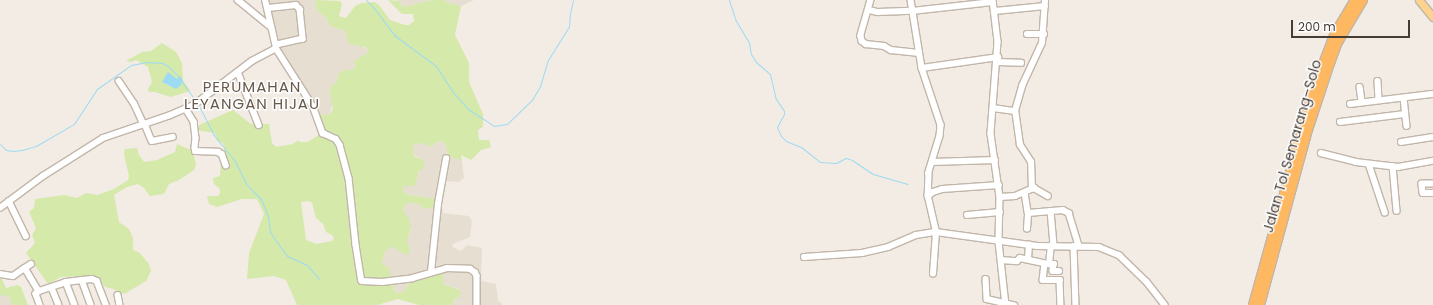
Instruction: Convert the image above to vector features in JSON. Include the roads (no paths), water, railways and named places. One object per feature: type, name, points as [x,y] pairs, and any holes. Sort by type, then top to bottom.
[{"type":"highway","name":"Jalan Tol Semarang–Solo","points":[[1253,305],[1309,104],[1335,33],[1355,0]]},
{"type":"highway","name":"Jalan Tol Semarang–Solo","points":[[1260,305],[1308,130],[1328,69],[1337,44],[1363,0]]},
{"type":"main road","points":[[1419,0],[1433,16]]},
{"type":"street","points":[[238,0],[272,27]]},
{"type":"street","points":[[265,0],[276,46],[313,106],[323,133],[336,139],[340,145],[349,178],[362,281],[376,282],[399,280],[451,268],[474,271],[478,281],[477,305]]},
{"type":"street","points":[[871,0],[861,36],[862,41],[866,44],[884,46],[891,50],[919,53]]},
{"type":"street","points":[[911,0],[922,68],[941,125],[940,136],[929,173],[928,196],[936,232],[933,274]]},
{"type":"street","points":[[950,0],[951,8]]},
{"type":"street","points":[[869,10],[878,12],[912,11],[951,8],[993,1],[998,34],[998,60],[992,134],[1000,197],[999,242],[1006,304]]},
{"type":"street","points":[[995,11],[1045,3],[1044,34],[1041,48],[1022,86],[1015,111],[1020,145],[1031,162],[1032,189]]},
{"type":"street","points":[[0,208],[42,176],[103,138],[186,109],[200,101],[252,61],[276,46],[302,38],[300,9],[296,5],[268,8]]},
{"type":"street","points":[[1027,34],[1044,34]]},
{"type":"street","points":[[922,68],[998,60],[1021,63]]},
{"type":"street","points":[[238,72],[259,125]]},
{"type":"street","points":[[119,81],[134,103],[152,142],[173,137]]},
{"type":"street","points":[[1378,82],[1379,100]]},
{"type":"street","points":[[1360,87],[1362,102]]},
{"type":"street","points":[[1350,104],[1433,94]]},
{"type":"street","points":[[1404,98],[1407,126]]},
{"type":"street","points":[[993,108],[1015,111]]},
{"type":"street","points":[[186,109],[194,122],[196,142],[195,150],[218,152],[222,154],[226,165]]},
{"type":"street","points":[[1340,122],[1405,114]]},
{"type":"street","points":[[1401,142],[1433,137]]},
{"type":"street","points":[[1321,154],[1369,164],[1403,167],[1433,161]]},
{"type":"street","points":[[431,272],[438,204],[446,159]]},
{"type":"street","points":[[932,162],[995,160]]},
{"type":"street","points":[[1369,164],[1385,212]]},
{"type":"street","points":[[1393,166],[1397,211]]},
{"type":"street","points":[[1433,184],[1422,184],[1422,188],[1423,193],[1433,194]]},
{"type":"street","points":[[928,196],[933,192],[942,189],[999,185]]},
{"type":"street","points":[[1000,197],[1025,193],[1032,189],[1035,189],[1048,196]]},
{"type":"street","points":[[1025,193],[1028,213],[1028,230]]},
{"type":"street","points":[[9,201],[26,236]]},
{"type":"street","points":[[1028,213],[1063,210],[1068,213],[1076,246],[1076,305]]},
{"type":"street","points":[[1051,211],[1052,246],[1043,280],[1060,280],[1061,305]]},
{"type":"street","points":[[967,215],[1000,212]]},
{"type":"street","points":[[804,257],[862,252],[894,245],[916,235],[936,232],[1029,245],[1076,246],[1107,249],[1119,255],[1147,282],[1165,305]]},
{"type":"street","points":[[1028,259],[1029,245]]},
{"type":"street","points":[[1001,260],[1017,261],[1020,258],[1028,259],[1034,262],[1054,264],[1053,272],[1059,272]]},
{"type":"street","points":[[0,274],[13,276],[31,264]]},
{"type":"street","points":[[25,268],[39,291]]},
{"type":"street","points":[[40,305],[36,294],[39,291],[52,288],[66,282],[92,279],[97,281],[106,305]]},
{"type":"street","points":[[986,279],[987,299],[1014,305]]},
{"type":"street","points":[[82,280],[91,305]]},
{"type":"street","points":[[66,282],[76,305]]},
{"type":"street","points":[[52,288],[59,305]]},
{"type":"street","points":[[118,295],[120,305]]},
{"type":"water","points":[[168,72],[177,79],[180,76],[183,81],[176,89],[162,82]]},
{"type":"waterway","points":[[366,0],[374,8],[394,35],[436,66],[452,91],[468,109],[494,126],[507,124],[532,100],[540,86],[548,60],[569,27],[573,0]]},
{"type":"waterway","points":[[729,0],[736,21],[749,43],[751,54],[756,62],[770,74],[776,99],[784,111],[784,114],[777,127],[781,136],[786,141],[801,147],[820,162],[836,163],[846,158],[852,160],[873,174],[908,184]]},
{"type":"waterway","points":[[0,144],[6,150],[22,150],[36,146],[74,124],[97,89],[131,65],[147,62],[162,63],[168,66],[179,77]]},
{"type":"waterway","points":[[182,82],[195,100]]},
{"type":"waterway","points":[[198,104],[213,134],[235,161],[246,184],[261,199],[268,216],[270,232],[274,238],[287,256],[307,265],[319,279]]},
{"type":"district","name":"PERUMAHAN LEYANGAN HIJAU","points":[[252,94]]}]
